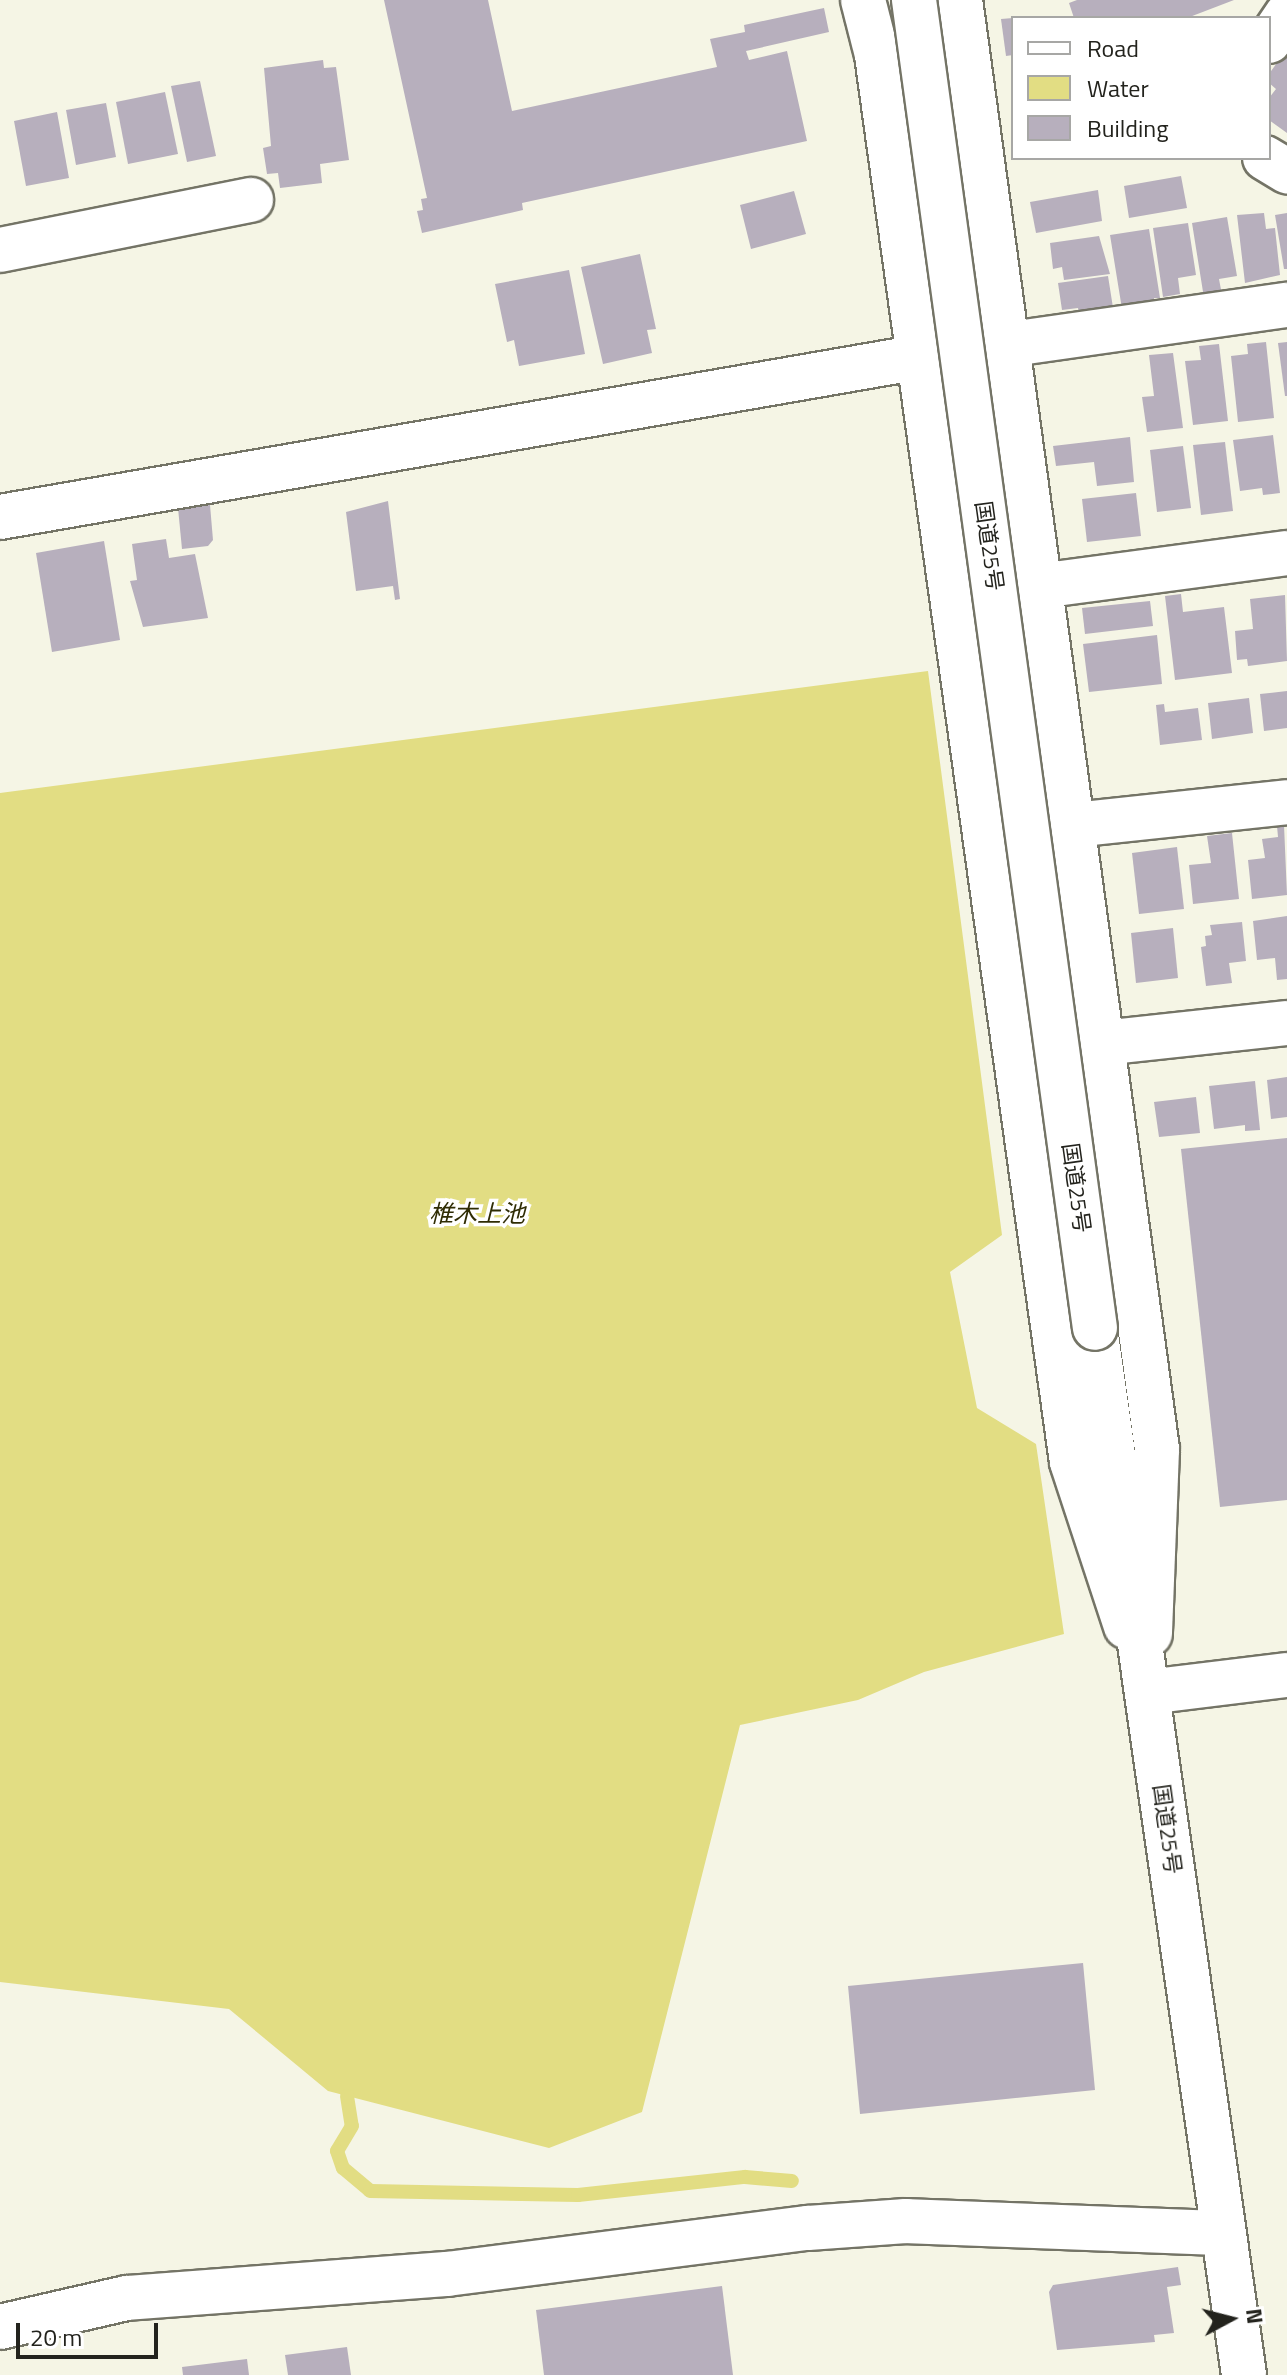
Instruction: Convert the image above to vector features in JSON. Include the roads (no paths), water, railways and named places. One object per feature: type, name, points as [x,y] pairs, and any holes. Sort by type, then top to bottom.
[{"type":"main road","points":[[863,0],[877,55],[1072,1462],[1148,1692]]},
{"type":"main road","name":"国道25号","points":[[914,0],[1095,1328],[1244,2375]]},
{"type":"main road","points":[[1271,38],[1287,14]]},
{"type":"main road","points":[[877,55],[963,21],[1157,1450],[1148,1692]]},
{"type":"main road","points":[[1268,160],[1287,171]]},
{"type":"main road","points":[[0,250],[251,200]]},
{"type":"main road","points":[[0,517],[920,357],[1287,305]]},
{"type":"main road","points":[[1040,586],[1287,553]]},
{"type":"main road","points":[[1073,825],[1287,802]]},
{"type":"main road","points":[[1102,1043],[1287,1023]]},
{"type":"main road","points":[[1148,1692],[1287,1675]]},
{"type":"main road","points":[[0,2327],[127,2298],[447,2274],[836,2226],[906,2221],[1223,2233]]},
{"type":"water","name":"椎木上池","points":[[928,671],[1002,1235],[950,1272],[977,1408],[1036,1444],[1064,1634],[924,1672],[858,1700],[740,1725],[642,2112],[549,2148],[328,2091],[229,2009],[0,1982],[0,793]]},
{"type":"waterway","points":[[347,2096],[352,2126],[337,2151],[343,2168],[370,2191],[578,2195],[745,2177],[792,2181]]}]
